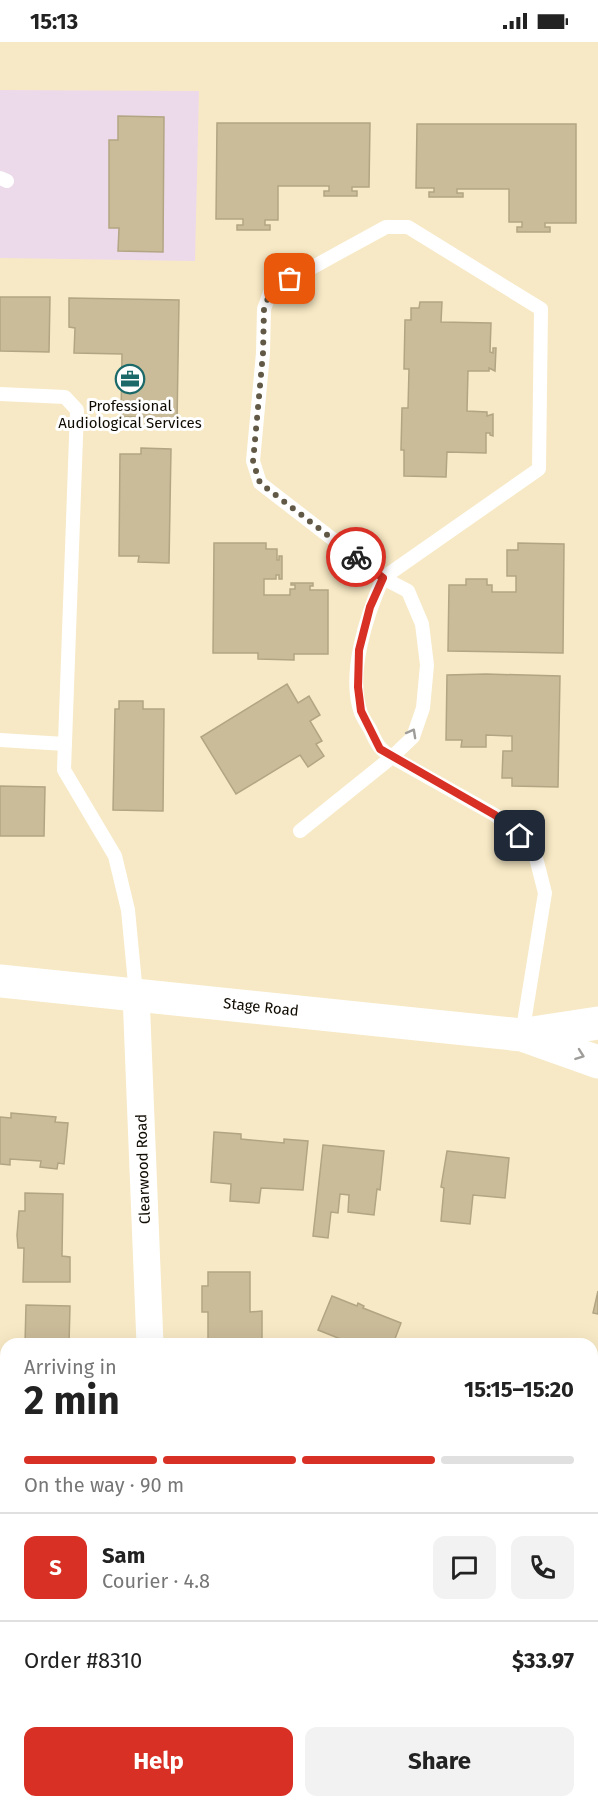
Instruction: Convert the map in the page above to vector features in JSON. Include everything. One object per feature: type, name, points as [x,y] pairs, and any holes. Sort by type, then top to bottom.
[{"type":"main road","name":"Stage Road","points":[[0,981],[522,1035],[598,1062]]},
{"type":"main road","name":"Stage Road","points":[[522,1035],[598,1023]]},
{"type":"street","name":"Clearwood Road","points":[[136,994],[150,1338]]},
{"type":"lane","points":[[300,831],[392,757],[413,737],[423,708],[427,665],[422,624],[408,591],[383,578],[260,483],[253,462],[263,353],[264,309],[271,290],[386,227],[408,227],[541,309],[539,469],[383,578],[370,607],[359,650],[358,687],[361,711],[380,749],[392,757],[495,815],[533,846],[545,893],[522,1035]]},
{"type":"lane","points":[[0,394],[65,397],[76,410],[64,770],[115,856],[128,910],[136,994]]},
{"type":"lane","points":[[0,740],[65,744]]},
{"type":"shaded area","points":[[0,90],[199,91],[195,261],[0,258]]},
{"type":"building","points":[[118,116],[164,117],[163,252],[118,251],[119,228],[109,228],[109,140],[118,140]]},
{"type":"building","points":[[217,123],[370,123],[369,187],[352,187],[352,191],[357,191],[357,196],[324,196],[324,191],[329,191],[329,186],[278,186],[278,220],[265,220],[265,225],[270,225],[270,230],[237,230],[237,225],[243,225],[243,219],[216,219]]},
{"type":"building","points":[[417,124],[576,124],[576,223],[545,223],[545,227],[550,227],[550,232],[517,232],[517,227],[522,227],[522,222],[509,222],[509,189],[457,189],[457,193],[463,193],[463,197],[429,197],[429,192],[434,192],[434,188],[416,188]]},
{"type":"building","points":[[0,297],[50,297],[49,352],[0,351]]},
{"type":"building","points":[[69,298],[179,300],[177,424],[145,424],[146,417],[121,417],[122,354],[74,353],[75,328],[69,327]]},
{"type":"building","points":[[420,302],[442,302],[441,322],[491,323],[490,352],[493,353],[493,348],[496,348],[495,371],[489,368],[489,371],[468,371],[467,411],[487,412],[487,416],[493,414],[493,436],[486,433],[486,453],[447,452],[446,477],[404,476],[404,450],[401,450],[402,408],[408,408],[409,369],[404,369],[405,320],[411,320],[411,308],[419,308]]},
{"type":"building","points":[[141,448],[171,449],[169,563],[138,562],[139,556],[119,556],[120,454],[141,454]]},
{"type":"building","points":[[214,543],[266,543],[266,549],[277,549],[277,560],[279,556],[282,556],[282,579],[276,575],[276,579],[264,579],[264,595],[290,595],[290,589],[295,589],[295,585],[291,583],[313,583],[310,590],[328,590],[328,654],[294,654],[294,660],[258,659],[258,653],[213,653]]},
{"type":"building","points":[[518,543],[564,544],[563,653],[448,651],[449,585],[466,585],[466,579],[487,579],[487,585],[492,585],[492,592],[516,592],[516,576],[507,576],[507,550],[518,550]]},
{"type":"building","points":[[447,675],[560,676],[558,787],[512,786],[512,778],[502,778],[503,751],[512,751],[512,736],[486,735],[486,747],[461,747],[462,740],[446,740]]},
{"type":"building","points":[[287,684],[298,703],[309,696],[320,715],[310,721],[322,741],[316,744],[324,756],[308,767],[300,755],[236,794],[201,737]]},
{"type":"building","points":[[119,701],[143,701],[143,709],[164,709],[163,811],[113,810],[115,709],[119,709]]},
{"type":"building","points":[[0,786],[45,787],[44,836],[0,836]]},
{"type":"building","points":[[11,1113],[56,1117],[55,1122],[68,1123],[64,1164],[58,1163],[57,1169],[40,1167],[41,1161],[10,1159],[10,1165],[0,1164],[0,1117],[11,1118]]},
{"type":"building","points":[[214,1132],[241,1134],[241,1139],[284,1143],[284,1139],[308,1141],[303,1190],[261,1188],[259,1203],[230,1201],[231,1184],[211,1182]]},
{"type":"building","points":[[323,1145],[384,1151],[380,1190],[377,1189],[374,1215],[348,1212],[349,1195],[340,1194],[338,1213],[331,1212],[328,1238],[313,1236]]},
{"type":"building","points":[[447,1151],[509,1158],[505,1198],[473,1195],[470,1224],[441,1221],[444,1188],[441,1187]]},
{"type":"building","points":[[25,1193],[63,1194],[62,1256],[70,1257],[70,1282],[23,1282],[24,1248],[18,1248],[17,1235],[19,1211],[25,1211]]},
{"type":"building","points":[[208,1272],[250,1272],[250,1312],[262,1311],[262,1338],[208,1338],[208,1312],[202,1312],[202,1286],[208,1286]]},
{"type":"building","points":[[598,1291],[598,1314],[593,1313]]},
{"type":"building","points":[[332,1296],[357,1306],[358,1303],[364,1306],[363,1308],[401,1323],[395,1338],[338,1338],[318,1330]]},
{"type":"building","points":[[26,1305],[70,1306],[69,1338],[25,1338]]},
{"type":"way so far","points":[[290,279],[271,290],[264,309],[263,353],[253,462],[260,483],[356,557]]},
{"type":"place","name":"Professional Audiological Services","points":[[130,379]]},
{"type":"route","points":[[356,557],[383,578],[370,607],[359,650],[358,687],[361,711],[380,749],[495,815],[520,836]]}]
